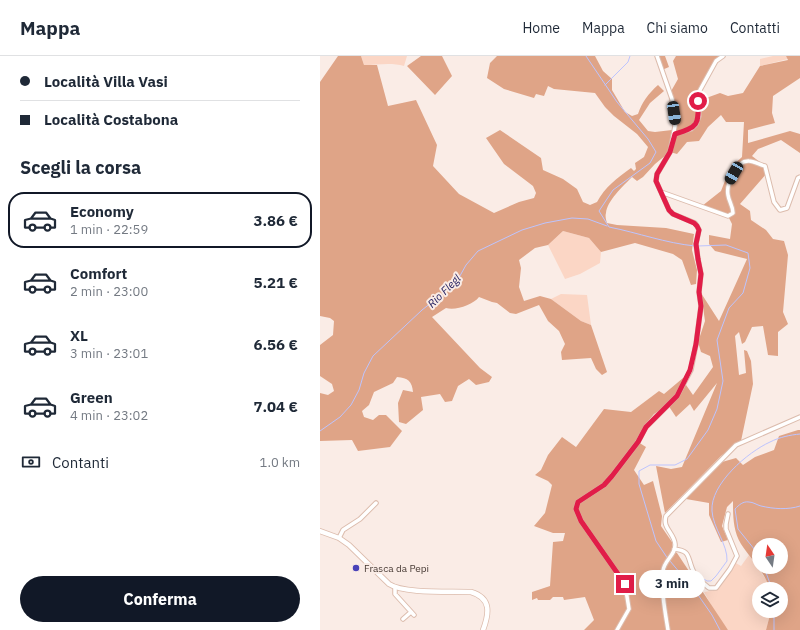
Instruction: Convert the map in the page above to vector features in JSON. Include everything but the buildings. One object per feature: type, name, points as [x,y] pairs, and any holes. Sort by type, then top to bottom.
[{"type":"street","points":[[617,630],[629,609],[625,584],[581,521],[576,509],[578,502],[604,485],[638,442],[646,427],[677,396],[690,370],[696,344],[701,306],[699,292],[701,274],[697,252],[699,230],[694,223],[673,214],[656,181],[657,174],[670,152],[676,126],[672,99],[657,56]]},
{"type":"street","points":[[675,134],[691,130],[696,124],[699,116],[698,101],[700,90],[716,61],[723,56]]},
{"type":"street","points":[[661,192],[728,216],[733,213],[733,208],[728,197],[727,189],[738,166],[743,162],[750,161],[765,166],[774,202],[780,210],[787,208],[798,178],[800,177]]},
{"type":"street","points":[[668,630],[663,596],[663,570],[666,561],[671,557],[675,542],[665,525],[664,520],[666,516],[736,445],[800,417]]},
{"type":"street","points":[[339,538],[344,530],[360,519],[376,504]]},
{"type":"street","points":[[674,549],[684,550],[689,556],[692,569],[699,579],[709,588],[716,588],[730,570],[737,556],[726,529],[728,514]]},
{"type":"street","points":[[320,532],[339,538],[349,545],[384,580],[394,587],[475,593],[483,598],[487,608],[487,617],[483,630]]},
{"type":"street","points":[[394,587],[395,594],[412,613],[403,619]]},
{"type":"shaded area","points":[[338,56],[361,56],[364,65],[377,65],[388,106],[416,100],[437,145],[433,166],[459,194],[494,213],[519,202],[534,198],[536,193],[533,186],[504,164],[486,138],[500,130],[541,158],[543,170],[563,179],[577,189],[583,202],[590,205],[597,202],[608,187],[621,175],[631,168],[634,171],[636,169],[635,163],[644,157],[648,147],[637,134],[605,107],[595,93],[554,89],[548,86],[544,96],[536,94],[534,98],[504,89],[487,78],[490,63],[497,56],[595,56],[603,71],[612,79],[612,90],[625,112],[632,116],[638,114],[646,98],[658,85],[664,91],[650,103],[639,120],[648,131],[655,132],[672,130],[671,145],[666,155],[643,177],[637,181],[632,177],[620,189],[607,208],[606,219],[607,223],[617,225],[666,228],[694,234],[692,250],[697,270],[696,284],[691,285],[682,260],[673,254],[635,243],[601,252],[589,238],[563,231],[548,245],[535,248],[519,260],[521,268],[519,287],[524,301],[540,296],[551,299],[581,321],[591,325],[607,372],[602,375],[596,369],[591,358],[562,360],[561,352],[565,344],[559,331],[548,321],[539,305],[516,314],[510,313],[497,303],[479,297],[473,303],[454,309],[446,308],[432,317],[480,368],[492,377],[489,382],[476,385],[469,379],[458,386],[452,401],[445,402],[440,394],[421,397],[423,410],[406,424],[399,422],[398,403],[403,390],[413,392],[409,381],[404,378],[397,377],[393,383],[374,392],[369,405],[362,411],[364,417],[373,420],[379,415],[386,415],[402,431],[390,447],[358,451],[352,440],[320,441],[320,393],[328,395],[334,391],[332,384],[320,376],[320,345],[333,335],[334,321],[330,318],[320,316],[320,82]]},
{"type":"shaded area","points":[[361,56],[407,56],[404,66],[389,64],[364,65]]},
{"type":"shaded area","points":[[421,56],[442,56],[452,76],[435,95],[407,66]]},
{"type":"shaded area","points":[[657,56],[665,56],[669,67],[662,70]]},
{"type":"shaded area","points":[[676,56],[723,56],[710,70],[701,88],[698,101],[720,93],[728,96],[743,93],[760,66],[788,60],[786,56],[800,56],[800,78],[773,96],[772,113],[775,123],[748,130],[748,143],[790,131],[800,134],[800,153],[781,140],[758,149],[752,156],[765,166],[767,173],[740,204],[750,211],[751,220],[766,230],[773,239],[784,241],[788,255],[783,312],[788,324],[778,332],[778,356],[768,355],[763,326],[752,327],[745,342],[742,344],[739,332],[735,336],[739,375],[746,373],[744,350],[747,351],[751,361],[753,384],[741,441],[721,456],[665,513],[656,466],[671,469],[682,467],[717,383],[694,411],[690,404],[676,417],[668,405],[654,414],[644,426],[632,448],[638,442],[646,447],[634,470],[644,485],[653,481],[662,516],[661,526],[672,542],[673,551],[677,553],[728,630],[584,630],[594,620],[585,597],[564,600],[563,597],[553,597],[550,600],[538,600],[537,598],[532,600],[532,592],[550,586],[553,542],[563,541],[565,533],[553,533],[534,526],[545,513],[552,485],[548,481],[535,475],[541,470],[548,455],[562,437],[576,447],[604,409],[631,412],[659,391],[664,394],[683,378],[693,395],[713,367],[710,356],[701,352],[698,342],[705,321],[701,293],[719,321],[747,259],[715,251],[709,244],[709,235],[730,239],[732,224],[728,216],[702,206],[721,191],[730,168],[742,157],[744,122],[726,122],[721,115],[708,127],[699,141],[687,142],[677,154],[670,152],[675,134],[670,93],[678,79],[673,61]]},
{"type":"shaded area","points":[[773,56],[786,56],[788,59],[760,66],[760,59]]},
{"type":"shaded area","points":[[563,231],[589,238],[601,252],[600,263],[580,274],[565,279],[548,245]]},
{"type":"shaded area","points":[[561,294],[587,295],[591,325],[581,321],[551,299]]},
{"type":"shaded area","points":[[800,430],[800,630],[766,630],[769,618],[788,618],[788,582],[768,582],[763,574],[788,574],[788,538],[752,538],[752,559],[738,539],[733,518],[733,501],[727,507],[722,526],[728,540],[721,542],[709,515],[709,503],[686,499],[722,462],[736,458],[743,465],[755,457],[774,450],[779,436]]},
{"type":"shaded area","points":[[749,555],[752,559],[752,574],[762,574],[768,582],[752,582],[752,618],[769,618],[766,630],[728,630],[718,617],[704,592],[716,590],[730,572],[734,562],[741,566]]},
{"type":"waterway","points":[[586,56],[617,102],[648,139],[656,152],[650,163],[613,190],[599,211],[609,227],[673,243],[695,246]]},
{"type":"waterway","points":[[605,85],[628,62],[630,56]]},
{"type":"waterway","name":"Rio Flegl","points":[[320,431],[340,417],[351,405],[359,390],[364,373],[373,356],[422,310],[456,283],[466,265],[478,251],[522,230],[545,223],[572,218],[588,219],[607,226]]},
{"type":"waterway","points":[[668,559],[656,541],[639,484],[639,471],[650,465],[675,465],[687,459],[708,430],[717,409],[723,381],[717,340],[729,308],[743,293],[750,268],[748,253],[726,245],[698,246]]},
{"type":"waterway","points":[[697,575],[707,581],[711,581],[727,561],[727,555],[715,524],[712,511],[713,501],[717,490],[724,480],[732,470],[751,453],[774,440],[800,434]]},
{"type":"waterway","points":[[752,546],[738,529],[735,509],[745,502],[752,502],[761,506],[786,509],[800,506]]},
{"type":"waterway","points":[[670,561],[696,592],[712,615],[720,630]]},
{"type":"waterway","points":[[767,574],[769,582]]},
{"type":"waterway","points":[[686,579],[694,575]]},
{"type":"waterway","points":[[774,618],[774,630]]},
{"type":"place","name":"Frasca da Pepi","points":[[356,568]]},
{"type":"route","points":[[625,584],[581,521],[576,509],[578,502],[604,485],[612,476],[638,442],[646,427],[656,416],[668,407],[677,396],[690,370],[701,317],[699,292],[701,274],[696,244],[699,230],[694,223],[680,218],[669,210],[656,181],[657,174],[670,152],[675,134],[691,130],[696,124],[699,116],[698,101]]}]
